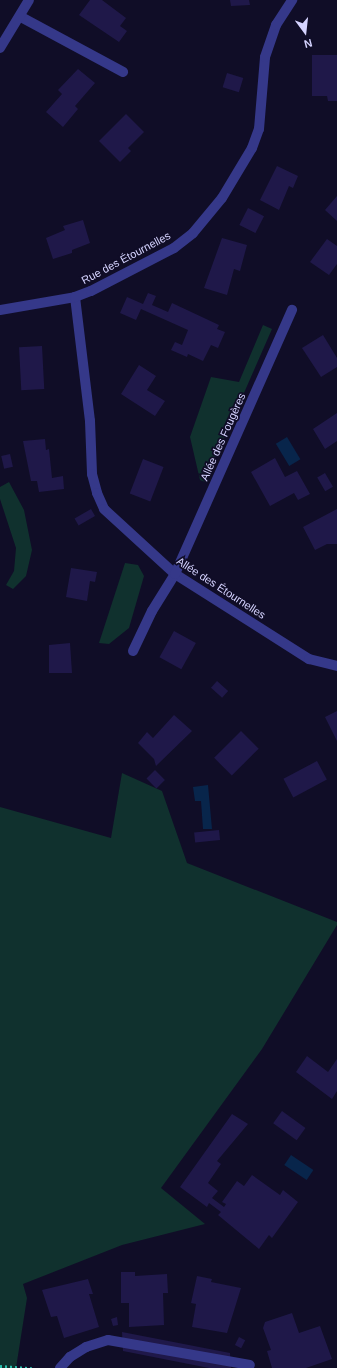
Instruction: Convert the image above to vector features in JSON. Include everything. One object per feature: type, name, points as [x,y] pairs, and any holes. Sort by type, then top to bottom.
[{"type":"street","points":[[0,48],[21,17],[29,0]]},
{"type":"street","name":"Rue des Étournelles","points":[[0,310],[75,297],[174,248],[194,233],[222,198],[247,160],[256,138],[266,57],[276,24],[292,0]]},
{"type":"street","points":[[21,17],[123,72]]},
{"type":"street","name":"Allée des Étournelles","points":[[75,297],[90,421],[91,461],[97,493],[109,515],[175,574],[309,659],[337,666]]},
{"type":"street","name":"Allée des Fougères","points":[[133,651],[152,611],[175,574],[292,310]]},
{"type":"street","points":[[60,1368],[70,1357],[86,1347],[108,1340],[250,1365]]},
{"type":"path","points":[[0,1366],[32,1368]]},
{"type":"green space","points":[[263,325],[272,329],[205,482],[200,480],[190,437],[211,377],[239,382]]},
{"type":"green space","points":[[9,482],[24,510],[32,550],[26,576],[13,589],[6,585],[14,571],[16,548],[0,499],[0,487]]},
{"type":"green space","points":[[125,563],[138,565],[144,576],[129,628],[109,644],[99,643]]},
{"type":"green space","points":[[122,773],[162,791],[187,863],[337,922],[337,925],[262,1049],[161,1188],[205,1224],[122,1245],[23,1284],[27,1298],[16,1368],[0,1368],[0,807],[111,838]]},
{"type":"water","points":[[287,437],[300,459],[289,466],[276,444]]},
{"type":"water","points":[[208,785],[212,829],[203,829],[201,801],[195,801],[193,787]]},
{"type":"water","points":[[291,1155],[313,1170],[307,1180],[284,1165]]},
{"type":"building","points":[[90,0],[102,0],[126,18],[120,26],[127,31],[119,42],[79,15]]},
{"type":"building","points":[[230,0],[249,0],[250,5],[231,6]]},
{"type":"building","points":[[312,55],[337,55],[337,101],[328,101],[327,96],[312,96]]},
{"type":"building","points":[[78,69],[95,83],[75,106],[78,109],[63,127],[46,112],[62,94],[58,90]]},
{"type":"building","points":[[227,73],[243,78],[239,92],[223,87]]},
{"type":"building","points":[[126,114],[144,132],[128,148],[131,151],[120,162],[99,141]]},
{"type":"building","points":[[277,166],[298,176],[293,188],[289,186],[279,210],[260,200]]},
{"type":"building","points":[[337,196],[337,221],[325,210]]},
{"type":"building","points":[[248,208],[264,216],[255,233],[239,225]]},
{"type":"building","points":[[83,220],[90,243],[72,250],[72,253],[53,259],[46,238],[65,230],[63,226]]},
{"type":"building","points":[[222,238],[247,245],[240,271],[234,269],[227,295],[204,288]]},
{"type":"building","points":[[327,239],[337,246],[337,264],[329,275],[310,262]]},
{"type":"building","points":[[148,293],[156,296],[152,305],[168,312],[172,303],[219,325],[217,329],[225,332],[218,348],[211,345],[203,361],[188,354],[187,357],[171,350],[175,342],[182,345],[188,330],[141,309],[136,320],[120,313],[127,297],[143,304]]},
{"type":"building","points":[[323,335],[337,358],[337,367],[321,377],[302,348]]},
{"type":"building","points":[[42,346],[44,389],[21,390],[19,347]]},
{"type":"building","points":[[139,365],[156,376],[147,390],[165,401],[155,416],[121,394]]},
{"type":"building","points":[[337,413],[337,441],[325,449],[313,429]]},
{"type":"building","points":[[45,439],[46,450],[49,449],[52,478],[63,476],[64,489],[39,492],[37,481],[31,481],[23,441]]},
{"type":"building","points":[[10,454],[13,467],[4,469],[1,456]]},
{"type":"building","points":[[275,458],[285,477],[297,471],[310,494],[298,500],[294,493],[270,506],[251,472]]},
{"type":"building","points":[[143,459],[164,467],[150,501],[130,494]]},
{"type":"building","points":[[325,473],[333,487],[325,491],[317,478]]},
{"type":"building","points":[[91,509],[95,516],[79,525],[75,518]]},
{"type":"building","points":[[337,509],[337,544],[327,544],[315,550],[303,527]]},
{"type":"building","points":[[71,568],[97,572],[95,582],[90,581],[87,601],[66,597]]},
{"type":"building","points":[[174,631],[196,643],[181,669],[159,657]]},
{"type":"building","points":[[70,643],[72,673],[49,673],[49,645]]},
{"type":"building","points":[[217,681],[228,691],[222,698],[211,688]]},
{"type":"building","points":[[337,711],[337,741],[325,717]]},
{"type":"building","points":[[174,715],[192,731],[156,766],[154,759],[138,743],[147,732],[153,738]]},
{"type":"building","points":[[241,731],[259,749],[232,776],[214,758]]},
{"type":"building","points":[[317,761],[327,780],[293,797],[283,779]]},
{"type":"building","points":[[155,770],[165,780],[156,788],[147,778]]},
{"type":"building","points":[[219,830],[220,840],[195,843],[194,833]]},
{"type":"building","points":[[307,1056],[328,1072],[337,1059],[337,1091],[332,1099],[296,1072]]},
{"type":"building","points":[[282,1111],[305,1128],[297,1140],[273,1123]]},
{"type":"building","points":[[232,1114],[248,1124],[217,1161],[221,1164],[208,1183],[218,1191],[212,1198],[224,1207],[226,1204],[222,1202],[237,1181],[244,1186],[252,1175],[280,1195],[283,1190],[298,1202],[272,1238],[269,1235],[259,1249],[218,1215],[221,1212],[209,1203],[207,1207],[180,1187]]},
{"type":"building","points":[[121,1272],[135,1272],[135,1276],[167,1274],[168,1293],[163,1293],[164,1325],[129,1327],[129,1303],[121,1303]]},
{"type":"building","points":[[197,1276],[212,1279],[211,1282],[241,1288],[227,1333],[192,1327],[196,1304],[191,1303]]},
{"type":"building","points":[[88,1279],[93,1294],[89,1294],[99,1327],[64,1338],[57,1316],[51,1317],[42,1290]]},
{"type":"building","points":[[292,1313],[299,1333],[320,1326],[332,1359],[306,1368],[272,1368],[267,1351],[271,1350],[263,1328],[265,1322]]},
{"type":"building","points":[[117,1317],[118,1325],[113,1326],[111,1319]]},
{"type":"building","points":[[122,1332],[230,1353],[231,1368],[209,1368],[123,1351]]},
{"type":"building","points":[[239,1337],[245,1340],[241,1348],[235,1345]]}]
